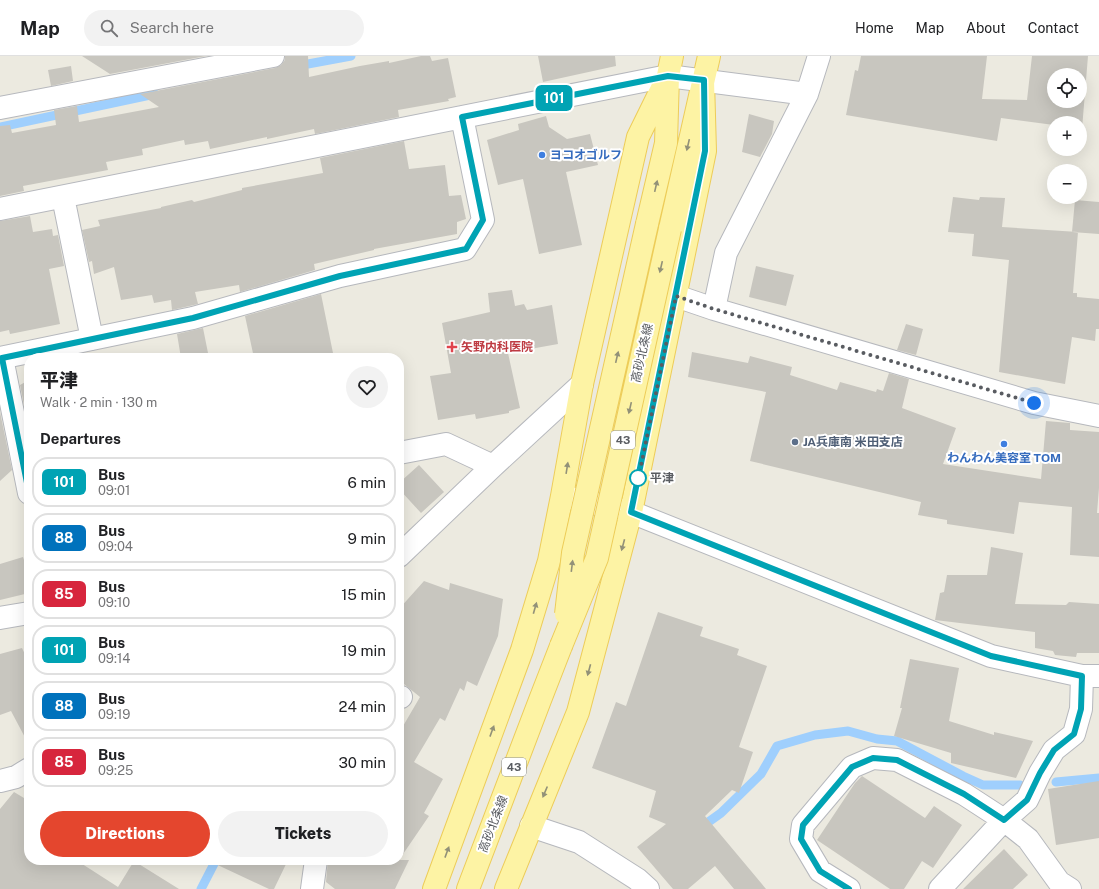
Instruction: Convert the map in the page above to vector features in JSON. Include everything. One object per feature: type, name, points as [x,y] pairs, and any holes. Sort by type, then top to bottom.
[{"type":"main road","name":"高砂北条線","points":[[468,889],[561,646],[597,558],[709,56]]},
{"type":"main road","name":"高砂北条線","points":[[561,646],[573,553],[666,143],[670,66]]},
{"type":"main road","points":[[434,889],[522,650],[548,561],[562,496],[582,384],[638,137],[670,66]]},
{"type":"main road","points":[[506,889],[578,712],[631,512],[705,151],[704,80]]},
{"type":"street","points":[[0,108],[199,63],[273,56]]},
{"type":"street","points":[[714,309],[726,253],[807,94],[819,56]]},
{"type":"street","points":[[0,209],[462,117],[670,66],[704,80],[807,94]]},
{"type":"street","points":[[25,353],[193,318],[340,276],[466,249],[483,220],[462,117]]},
{"type":"street","points":[[63,197],[92,339]]},
{"type":"street","points":[[676,296],[714,309],[1034,403],[1099,416]]},
{"type":"street","points":[[24,353],[1,358],[24,469]]},
{"type":"street","points":[[404,551],[582,384]]},
{"type":"street","points":[[404,451],[446,444],[493,466]]},
{"type":"street","points":[[562,496],[631,512],[991,656],[1091,676],[1074,734],[1054,750],[1040,773],[1027,800],[1004,820],[940,889]]},
{"type":"street","points":[[0,618],[24,614]]},
{"type":"street","points":[[849,889],[820,871],[801,839],[803,825],[852,767],[873,758],[897,760],[964,794],[1004,820],[1028,839],[1060,882],[1070,889]]},
{"type":"street","points":[[531,826],[579,842],[637,879],[648,889]]},
{"type":"street","points":[[312,889],[315,865]]},
{"type":"building","points":[[82,56],[206,56],[110,74]]},
{"type":"building","points":[[285,56],[308,56],[309,77],[360,66],[389,61],[389,63],[421,56],[430,56],[432,61],[448,58],[456,97],[448,99],[449,101],[398,110],[399,117],[315,134],[314,129],[210,149],[208,141],[185,145],[184,140],[142,149],[143,155],[106,162],[108,170],[23,186],[24,191],[0,196],[0,126],[10,125],[12,133],[56,125],[54,110],[77,106],[79,122],[159,107],[140,94],[275,68],[281,65],[285,60]]},
{"type":"building","points":[[538,56],[615,56],[616,66],[543,82]]},
{"type":"building","points":[[861,56],[987,56],[982,99],[1027,100],[1032,56],[1088,56],[1087,68],[1047,68],[1047,108],[1084,108],[1083,116],[1047,116],[1047,124],[1001,118],[997,141],[846,115],[855,70],[858,71]]},
{"type":"building","points":[[71,66],[73,81],[51,86],[48,70]]},
{"type":"building","points":[[749,114],[774,121],[772,134],[760,157],[742,152]]},
{"type":"building","points":[[546,116],[549,127],[567,139],[590,134],[598,165],[566,172],[582,245],[539,254],[523,179],[498,185],[487,140],[519,130],[518,124]]},
{"type":"building","points":[[404,141],[409,169],[445,165],[449,196],[461,195],[466,219],[457,222],[457,234],[374,249],[314,264],[315,270],[240,292],[239,285],[195,292],[198,304],[172,310],[171,300],[154,303],[152,295],[121,300],[114,267],[94,274],[92,261],[89,262],[82,230],[100,226],[98,220],[161,208],[192,200],[194,202],[242,190],[242,188],[323,173],[320,158]]},
{"type":"building","points":[[953,197],[979,200],[980,197],[1005,198],[1002,227],[1078,232],[1073,293],[1077,293],[1077,297],[1099,299],[1099,329],[1096,329],[1095,341],[1072,337],[1065,384],[999,372],[1009,260],[972,256],[974,234],[948,232]]},
{"type":"building","points":[[1087,201],[1099,202],[1099,234],[1072,232],[1075,204],[1087,204]]},
{"type":"building","points":[[30,216],[33,232],[52,229],[53,236],[58,235],[64,266],[49,269],[60,324],[10,334],[9,330],[0,332],[0,221]]},
{"type":"building","points":[[756,266],[794,275],[786,306],[749,297]]},
{"type":"building","points":[[512,290],[515,306],[524,304],[527,310],[552,305],[558,344],[508,353],[520,408],[509,411],[509,413],[476,419],[475,414],[438,420],[430,376],[451,373],[442,323],[490,312],[488,293]]},
{"type":"building","points":[[321,294],[333,353],[253,353],[245,316]]},
{"type":"building","points":[[906,324],[923,329],[916,355],[897,350]]},
{"type":"building","points":[[203,328],[208,353],[180,353],[177,334]]},
{"type":"building","points":[[692,352],[748,363],[750,356],[792,367],[790,375],[837,390],[840,382],[876,392],[877,389],[883,391],[889,373],[909,379],[902,408],[956,428],[943,464],[1041,479],[1046,421],[1070,423],[1070,430],[1099,432],[1099,488],[1097,513],[1099,513],[1099,557],[1070,555],[1072,507],[1019,502],[1014,534],[947,524],[947,520],[918,515],[921,502],[750,461],[766,392],[688,377]]},
{"type":"building","points":[[24,383],[24,405],[20,385]]},
{"type":"building","points":[[0,412],[12,470],[0,481]]},
{"type":"building","points":[[419,465],[444,492],[421,513],[404,494],[404,478]]},
{"type":"building","points":[[991,547],[1023,553],[1015,604],[1066,605],[1069,602],[1099,604],[1099,653],[1077,653],[1076,657],[1055,655],[1053,651],[1035,648],[1035,632],[935,620],[940,593],[944,592],[947,575],[987,575]]},
{"type":"building","points":[[23,557],[24,594],[0,600],[0,564]]},
{"type":"building","points":[[424,581],[449,590],[450,583],[503,599],[498,636],[477,686],[467,681],[464,691],[460,688],[445,721],[440,718],[414,762],[443,779],[424,813],[429,816],[404,853],[404,724],[420,697],[404,684],[404,603]]},
{"type":"building","points":[[658,612],[703,627],[700,636],[739,649],[737,655],[767,666],[739,747],[753,752],[739,793],[732,790],[705,816],[766,889],[734,889],[715,866],[688,889],[673,889],[637,847],[666,824],[649,817],[656,791],[592,768],[616,702],[626,706]]},
{"type":"building","points":[[22,648],[24,652],[24,736],[11,711],[0,715],[0,654]]},
{"type":"building","points":[[910,659],[959,668],[949,721],[994,735],[994,732],[1033,741],[1016,778],[951,763],[951,753],[894,736],[902,708],[900,708]]},
{"type":"building","points":[[862,776],[925,818],[934,806],[962,825],[933,868],[922,861],[904,889],[890,889],[817,840],[855,783]]},
{"type":"building","points":[[1099,781],[1099,838],[1056,845],[1048,789]]},
{"type":"building","points":[[14,792],[24,798],[24,865],[84,865],[118,887],[132,865],[140,865],[179,889],[0,889],[0,809]]},
{"type":"building","points":[[1004,849],[1028,875],[1013,889],[963,889]]},
{"type":"building","points":[[404,860],[409,860],[395,889],[335,889],[326,882],[328,865],[404,865]]},
{"type":"building","points":[[218,865],[286,865],[274,889],[269,889]]},
{"type":"waterway","points":[[297,66],[351,56]]},
{"type":"waterway","points":[[0,127],[155,94]]},
{"type":"waterway","points":[[700,828],[721,813],[761,774],[777,746],[815,735],[848,731],[877,739],[897,741],[983,785],[1020,785]]},
{"type":"waterway","points":[[1056,782],[1099,778]]},
{"type":"waterway","points":[[201,889],[213,865]]},
{"type":"bus line","name":"101","points":[[26,353],[193,318],[340,276],[466,249],[483,220],[462,117],[626,83],[668,76],[704,80],[705,151],[631,512],[991,656],[1082,676],[1081,709],[1074,734],[1054,750],[1040,773],[1027,800],[1004,820],[964,794],[897,760],[873,758],[852,767],[803,825],[801,839],[820,871],[849,889]]},
{"type":"bus line","name":"101","points":[[24,353],[2,358],[24,468]]},
{"type":"place","name":"ヨコオゴルフ","points":[[542,155]]},
{"type":"place","name":"矢野内科医院","points":[[452,347]]},
{"type":"place","name":"JA兵庫南 米田支店","points":[[795,442]]},
{"type":"place","name":"わんわん美容室 TOM","points":[[1004,444]]},
{"type":"place","name":"平津","points":[[638,478]]},
{"type":"route","points":[[638,478],[637,485],[676,296],[714,309],[1034,403]]}]
